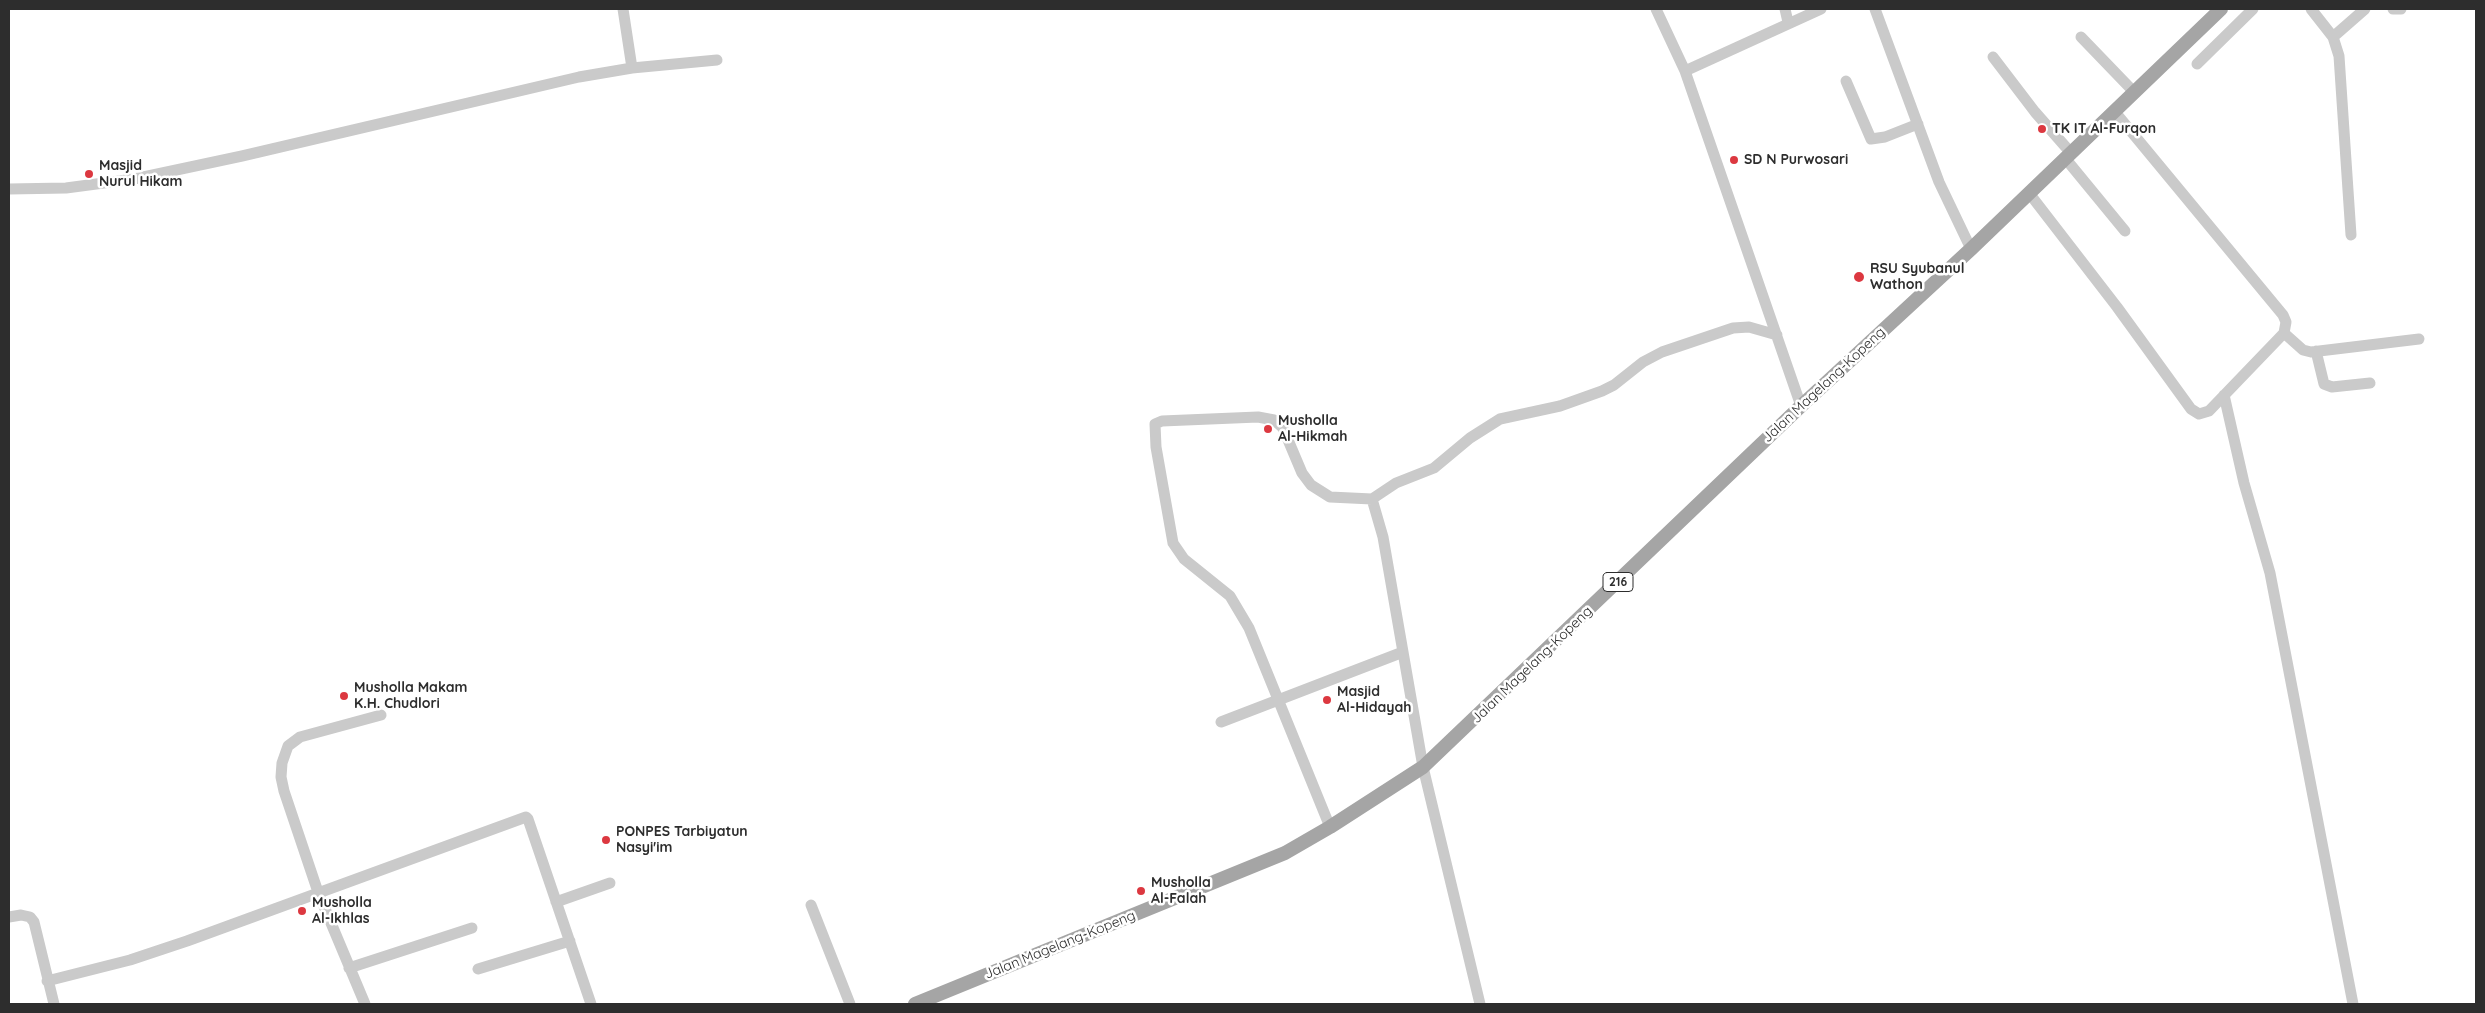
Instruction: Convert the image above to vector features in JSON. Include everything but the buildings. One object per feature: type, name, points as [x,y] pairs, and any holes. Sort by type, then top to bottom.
[{"type":"main road","name":"Jalan Magelang-Kopeng","points":[[915,1004],[1285,853],[1330,828],[1423,767],[1801,406],[2115,112],[2221,9]]},
{"type":"street","points":[[623,9],[632,68]]},
{"type":"street","points":[[1656,9],[1685,70],[1801,406]]},
{"type":"street","points":[[1784,9],[1788,22]]},
{"type":"street","points":[[1685,70],[1788,22],[1821,9]]},
{"type":"street","points":[[1875,9],[1939,182],[1970,249]]},
{"type":"street","points":[[2197,64],[2253,9]]},
{"type":"street","points":[[2311,9],[2333,37],[2339,56],[2350,235]]},
{"type":"street","points":[[2333,37],[2365,9]]},
{"type":"street","points":[[2392,9],[2401,9]]},
{"type":"street","points":[[2081,37],[2134,92]]},
{"type":"street","points":[[1993,57],[2124,231]]},
{"type":"street","points":[[9,189],[66,188],[134,179],[242,156],[579,77],[632,68],[717,60]]},
{"type":"street","points":[[1846,81],[1871,139],[1885,137],[1918,124]]},
{"type":"street","points":[[2029,193],[2117,306],[2190,409],[2195,413],[2204,414],[2284,333],[2286,322],[2283,315],[2115,112]]},
{"type":"street","points":[[1330,828],[1249,628],[1230,596],[1184,559],[1173,543],[1156,446],[1155,424],[1162,421],[1258,417],[1274,420],[1283,428],[1302,473],[1311,485],[1330,497],[1372,499],[1396,483],[1434,468],[1470,438],[1500,419],[1560,406],[1602,391],[1614,385],[1643,362],[1662,352],[1733,328],[1749,328],[1777,335]]},
{"type":"street","points":[[2284,333],[2303,350],[2316,351],[2420,338]]},
{"type":"street","points":[[2316,351],[2324,384],[2332,387],[2370,383]]},
{"type":"street","points":[[2224,395],[2244,483],[2270,574],[2353,1004]]},
{"type":"street","points":[[1372,499],[1383,537],[1423,767],[1480,1004]]},
{"type":"street","points":[[1221,722],[1403,652]]},
{"type":"street","points":[[365,1004],[318,892],[284,791],[282,777],[284,752],[300,737],[381,715]]},
{"type":"street","points":[[47,981],[163,949],[526,817],[591,1004]]},
{"type":"street","points":[[556,902],[610,883]]},
{"type":"street","points":[[812,905],[850,1004]]},
{"type":"street","points":[[9,917],[21,915],[30,917],[34,922],[54,1004]]},
{"type":"street","points":[[349,968],[472,928]]},
{"type":"street","points":[[478,969],[570,941]]},
{"type":"place","name":"TK IT Al-Furqon","points":[[2042,129]]},
{"type":"place","name":"SD N Purwosari","points":[[1734,160]]},
{"type":"place","name":"Masjid Nurul Hikam","points":[[89,174]]},
{"type":"place","name":"RSU Syubanul Wathon","points":[[1859,277]]},
{"type":"place","name":"Musholla Al-Hikmah","points":[[1268,429]]},
{"type":"place","name":"Musholla Makam K.H. Chudlori","points":[[344,696]]},
{"type":"place","name":"Masjid Al-Hidayah","points":[[1327,700]]},
{"type":"place","name":"PONPES Tarbiyatun Nasyi'im","points":[[606,840]]},
{"type":"place","name":"Musholla Al-Falah","points":[[1141,891]]},
{"type":"place","name":"Musholla Al-Ikhlas","points":[[302,911]]}]
